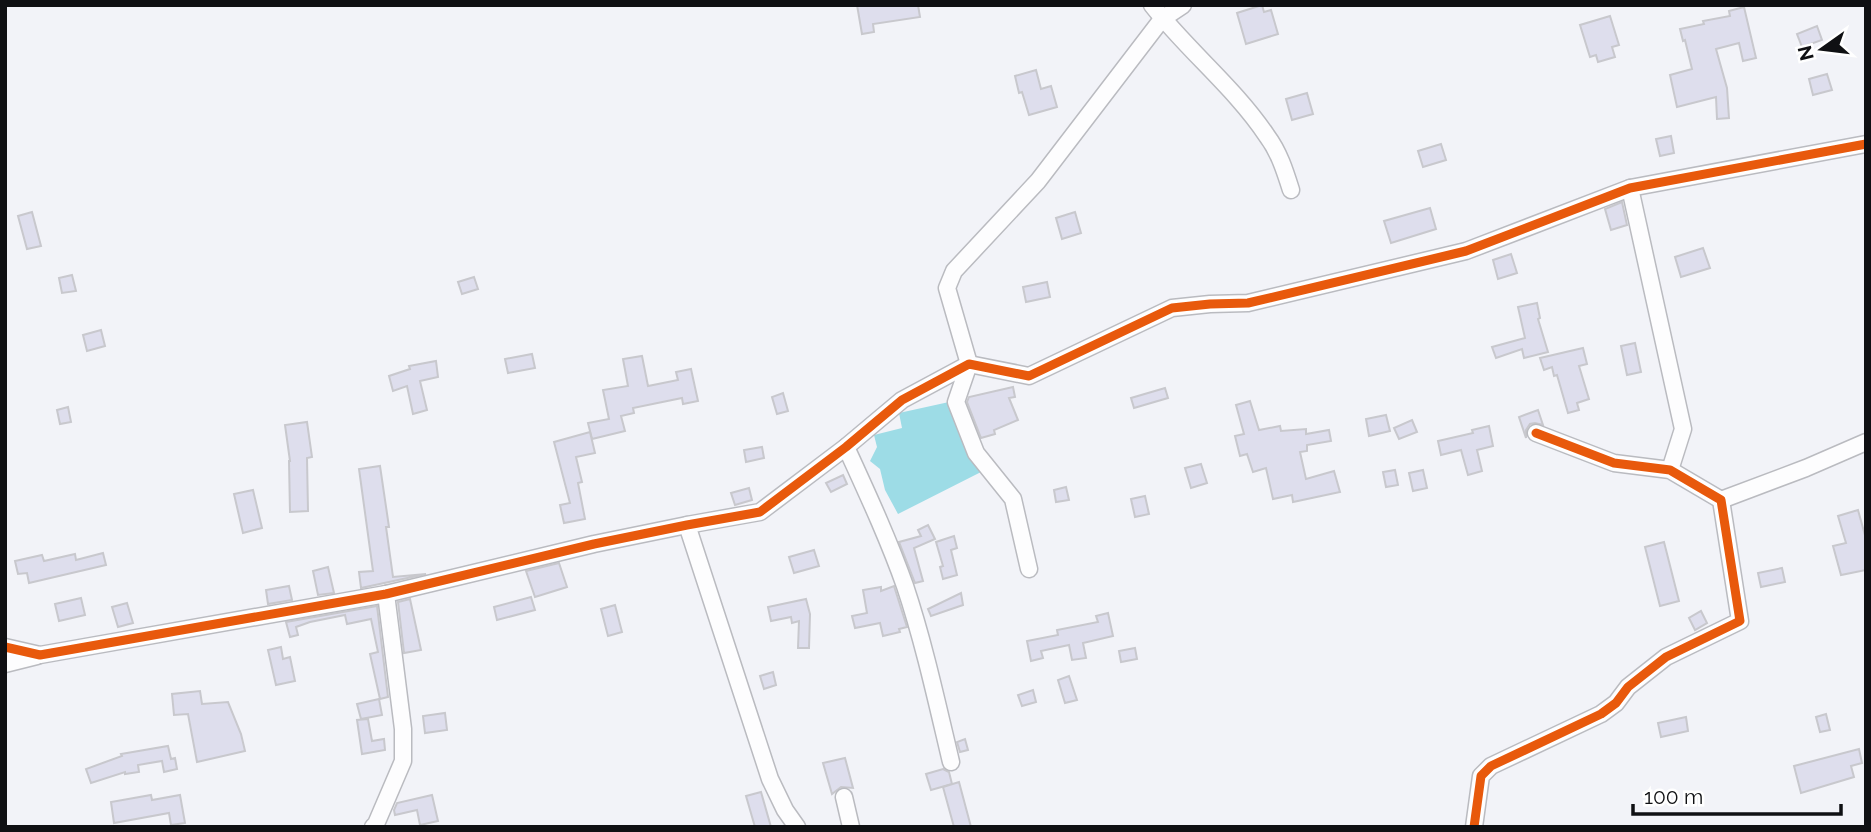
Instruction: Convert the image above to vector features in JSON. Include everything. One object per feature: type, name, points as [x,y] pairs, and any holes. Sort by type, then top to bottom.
[{"type":"street","points":[[1152,5],[1246,108],[1268,137],[1282,162],[1291,190]]},
{"type":"street","points":[[1029,569],[1013,499],[976,453],[956,402],[969,364],[947,288],[954,271],[1038,181],[1163,19],[1184,5]]},
{"type":"street","points":[[5,664],[40,655],[386,594],[594,544],[760,512],[846,447],[902,400],[969,364],[1029,376],[1172,308],[1248,303],[1466,251],[1630,188],[1866,144]]},
{"type":"street","points":[[1630,188],[1683,429],[1670,470]]},
{"type":"street","points":[[1536,433],[1614,463],[1670,470],[1721,500]]},
{"type":"street","points":[[1721,500],[1866,442]]},
{"type":"street","points":[[846,447],[883,526],[905,586],[925,653],[951,762]]},
{"type":"street","points":[[1474,827],[1481,776],[1491,766],[1601,714],[1616,703],[1628,687],[1666,657],[1740,621],[1721,500]]},
{"type":"street","points":[[687,525],[770,779],[785,810],[797,827]]},
{"type":"street","points":[[373,827],[403,761],[403,729],[386,594]]},
{"type":"street","points":[[5,647],[40,655]]},
{"type":"street","points":[[844,797],[851,827]]},
{"type":"water","points":[[949,402],[983,471],[898,514],[885,490],[880,469],[870,461],[877,447],[874,435],[902,428],[899,413]]},
{"type":"building","points":[[857,5],[918,5],[920,17],[873,24],[874,32],[862,34]]},
{"type":"building","points":[[1262,5],[1264,12],[1271,10],[1278,34],[1246,44],[1237,13]]},
{"type":"building","points":[[1744,7],[1756,58],[1743,61],[1739,43],[1716,49],[1727,88],[1729,118],[1717,119],[1716,97],[1677,107],[1670,75],[1692,69],[1680,29],[1730,16],[1729,11]]},
{"type":"building","points":[[1610,16],[1619,45],[1612,47],[1615,57],[1598,62],[1596,55],[1590,57],[1580,25]]},
{"type":"building","points":[[1817,26],[1822,40],[1802,47],[1797,34]]},
{"type":"building","points":[[1036,70],[1041,89],[1051,86],[1057,107],[1029,115],[1015,76]]},
{"type":"building","points":[[1827,74],[1832,90],[1813,95],[1809,79]]},
{"type":"building","points":[[1307,93],[1313,114],[1292,120],[1286,99]]},
{"type":"building","points":[[1671,136],[1674,153],[1660,156],[1656,139]]},
{"type":"building","points":[[1441,144],[1446,160],[1423,167],[1418,151]]},
{"type":"building","points":[[1622,202],[1627,225],[1611,230],[1605,209]]},
{"type":"building","points":[[1430,208],[1436,229],[1391,243],[1384,221]]},
{"type":"building","points":[[32,212],[41,246],[27,249],[18,216]]},
{"type":"building","points":[[1075,212],[1081,233],[1062,239],[1056,218]]},
{"type":"building","points":[[1703,248],[1710,268],[1681,277],[1675,257]]},
{"type":"building","points":[[1511,254],[1517,273],[1498,279],[1493,260]]},
{"type":"building","points":[[72,275],[76,291],[62,293],[59,278]]},
{"type":"building","points":[[474,277],[478,289],[462,294],[458,282]]},
{"type":"building","points":[[1047,282],[1050,297],[1026,302],[1023,287]]},
{"type":"building","points":[[1537,303],[1538,319],[1548,352],[1524,358],[1522,349],[1496,358],[1492,347],[1525,338],[1518,307]]},
{"type":"building","points":[[101,330],[105,346],[87,351],[83,335]]},
{"type":"building","points":[[1635,343],[1641,372],[1627,375],[1621,346]]},
{"type":"building","points":[[1583,348],[1587,364],[1579,366],[1589,399],[1577,403],[1579,410],[1568,413],[1557,375],[1554,376],[1552,367],[1544,370],[1540,358]]},
{"type":"building","points":[[532,354],[535,368],[508,373],[505,359]]},
{"type":"building","points":[[642,356],[648,386],[678,380],[676,372],[691,369],[698,401],[683,404],[682,398],[633,408],[634,413],[621,416],[625,431],[592,439],[588,423],[609,419],[603,390],[628,386],[623,359]]},
{"type":"building","points":[[436,361],[438,377],[420,381],[427,410],[413,414],[407,386],[393,391],[389,376],[410,369],[409,366]]},
{"type":"building","points":[[1013,387],[1015,397],[1009,398],[1018,420],[994,430],[995,434],[981,438],[967,402],[969,397]]},
{"type":"building","points":[[1165,388],[1168,398],[1134,408],[1131,398]]},
{"type":"building","points":[[783,393],[788,411],[777,414],[772,397]]},
{"type":"building","points":[[1250,401],[1259,430],[1280,426],[1281,431],[1306,429],[1306,434],[1329,430],[1331,441],[1307,445],[1307,451],[1300,452],[1306,479],[1334,471],[1340,492],[1293,502],[1292,495],[1273,499],[1266,468],[1253,472],[1247,454],[1240,456],[1235,436],[1244,434],[1236,405]]},
{"type":"building","points":[[68,407],[71,422],[60,424],[57,410]]},
{"type":"building","points":[[1538,410],[1543,425],[1530,424],[1526,430],[1526,438],[1519,417]]},
{"type":"building","points":[[1386,415],[1390,431],[1369,436],[1366,419]]},
{"type":"building","points":[[1412,420],[1417,432],[1399,439],[1394,428]]},
{"type":"building","points":[[307,422],[312,457],[307,458],[308,511],[290,512],[290,461],[285,425]]},
{"type":"building","points":[[1489,426],[1493,446],[1477,450],[1482,471],[1468,475],[1461,450],[1441,455],[1438,441],[1473,433],[1472,430]]},
{"type":"building","points":[[590,432],[595,453],[576,457],[582,482],[578,483],[585,519],[564,523],[560,505],[570,503],[554,442]]},
{"type":"building","points":[[762,447],[764,458],[746,462],[744,450]]},
{"type":"building","points":[[1201,464],[1207,483],[1191,488],[1185,468]]},
{"type":"building","points":[[380,466],[393,577],[426,574],[361,588],[359,572],[373,571],[359,469]]},
{"type":"building","points":[[1395,470],[1398,485],[1386,487],[1383,472]]},
{"type":"building","points":[[1423,470],[1427,488],[1413,491],[1409,473]]},
{"type":"building","points":[[843,475],[847,484],[831,492],[826,483]]},
{"type":"building","points":[[1066,487],[1069,500],[1056,502],[1054,490]]},
{"type":"building","points":[[749,488],[752,500],[735,505],[731,493]]},
{"type":"building","points":[[253,490],[262,528],[243,533],[234,494]]},
{"type":"building","points":[[1145,496],[1149,514],[1135,517],[1131,499]]},
{"type":"building","points":[[1858,510],[1866,539],[1866,570],[1841,575],[1833,546],[1846,543],[1838,516]]},
{"type":"building","points":[[928,525],[935,539],[914,548],[923,581],[915,583],[899,542],[921,536],[918,530]]},
{"type":"building","points":[[954,536],[957,548],[951,550],[957,575],[943,579],[940,567],[943,566],[936,542]]},
{"type":"building","points":[[1664,542],[1679,601],[1660,606],[1645,547]]},
{"type":"building","points":[[814,550],[819,566],[794,573],[789,557]]},
{"type":"building","points":[[103,553],[106,565],[29,583],[27,573],[18,574],[15,561],[42,555],[44,561],[75,554],[76,560]]},
{"type":"building","points":[[559,563],[567,587],[535,597],[526,571]]},
{"type":"building","points":[[328,567],[334,593],[318,595],[313,571]]},
{"type":"building","points":[[1782,568],[1785,582],[1761,587],[1758,573]]},
{"type":"building","points":[[289,586],[292,600],[268,604],[266,590]]},
{"type":"building","points":[[894,586],[907,627],[899,629],[900,632],[883,636],[880,623],[855,628],[852,616],[867,613],[863,590],[881,587],[881,591]]},
{"type":"building","points":[[961,593],[963,605],[931,616],[928,609]]},
{"type":"building","points":[[531,597],[535,610],[497,620],[494,607]]},
{"type":"building","points":[[81,598],[85,615],[59,621],[55,604]]},
{"type":"building","points":[[410,599],[421,650],[404,653],[398,602]]},
{"type":"building","points":[[806,599],[810,614],[809,648],[798,648],[799,621],[792,623],[791,617],[771,621],[768,607]]},
{"type":"building","points":[[127,603],[133,623],[118,627],[112,607]]},
{"type":"building","points":[[615,605],[622,632],[608,636],[601,609]]},
{"type":"building","points":[[377,606],[388,697],[380,699],[370,654],[378,652],[371,619],[347,624],[345,615],[310,622],[296,627],[298,635],[290,637],[286,622]]},
{"type":"building","points":[[1701,611],[1707,623],[1695,630],[1689,618]]},
{"type":"building","points":[[1108,613],[1113,636],[1083,643],[1086,658],[1072,660],[1069,645],[1041,651],[1043,658],[1031,661],[1027,641],[1058,635],[1057,630],[1098,622],[1096,616]]},
{"type":"building","points":[[281,647],[283,659],[290,657],[295,681],[276,685],[268,650]]},
{"type":"building","points":[[1135,648],[1137,659],[1121,662],[1119,651]]},
{"type":"building","points":[[773,672],[776,685],[764,689],[760,676]]},
{"type":"building","points":[[1069,676],[1077,700],[1065,703],[1058,680]]},
{"type":"building","points":[[1033,690],[1036,702],[1022,706],[1018,695]]},
{"type":"building","points":[[200,691],[202,704],[228,702],[245,751],[197,762],[188,714],[174,715],[172,694]]},
{"type":"building","points":[[379,699],[382,715],[361,719],[357,704]]},
{"type":"building","points":[[445,713],[447,730],[425,733],[423,716]]},
{"type":"building","points":[[1826,714],[1830,730],[1820,732],[1816,717]]},
{"type":"building","points":[[1686,717],[1688,731],[1661,737],[1658,723]]},
{"type":"building","points":[[368,719],[372,741],[384,739],[385,750],[362,754],[357,720]]},
{"type":"building","points":[[965,739],[968,750],[960,752],[957,742]]},
{"type":"building","points":[[168,746],[171,759],[175,758],[177,769],[164,772],[162,761],[138,765],[139,772],[125,772],[91,783],[86,769],[122,756],[121,754]]},
{"type":"building","points":[[1859,749],[1862,763],[1851,766],[1854,777],[1801,793],[1794,766]]},
{"type":"building","points":[[845,758],[853,788],[841,787],[832,794],[823,763]]},
{"type":"building","points":[[943,769],[949,772],[952,784],[931,790],[926,774]]},
{"type":"building","points":[[959,782],[971,827],[954,827],[943,787]]},
{"type":"building","points":[[761,792],[771,827],[755,827],[746,796]]},
{"type":"building","points":[[151,795],[152,800],[180,795],[185,823],[171,825],[169,813],[114,823],[111,802]]},
{"type":"building","points":[[432,795],[438,821],[420,825],[417,810],[395,815],[397,803]]},
{"type":"cycle path","points":[[5,647],[40,655],[386,594],[594,544],[760,512],[846,447],[902,400],[969,364],[1029,376],[1172,308],[1248,303],[1466,251],[1630,188],[1866,144]]},
{"type":"cycle path","points":[[1474,827],[1481,776],[1491,766],[1601,714],[1616,703],[1628,687],[1666,657],[1740,621],[1721,500],[1670,470],[1614,463],[1536,433]]}]
